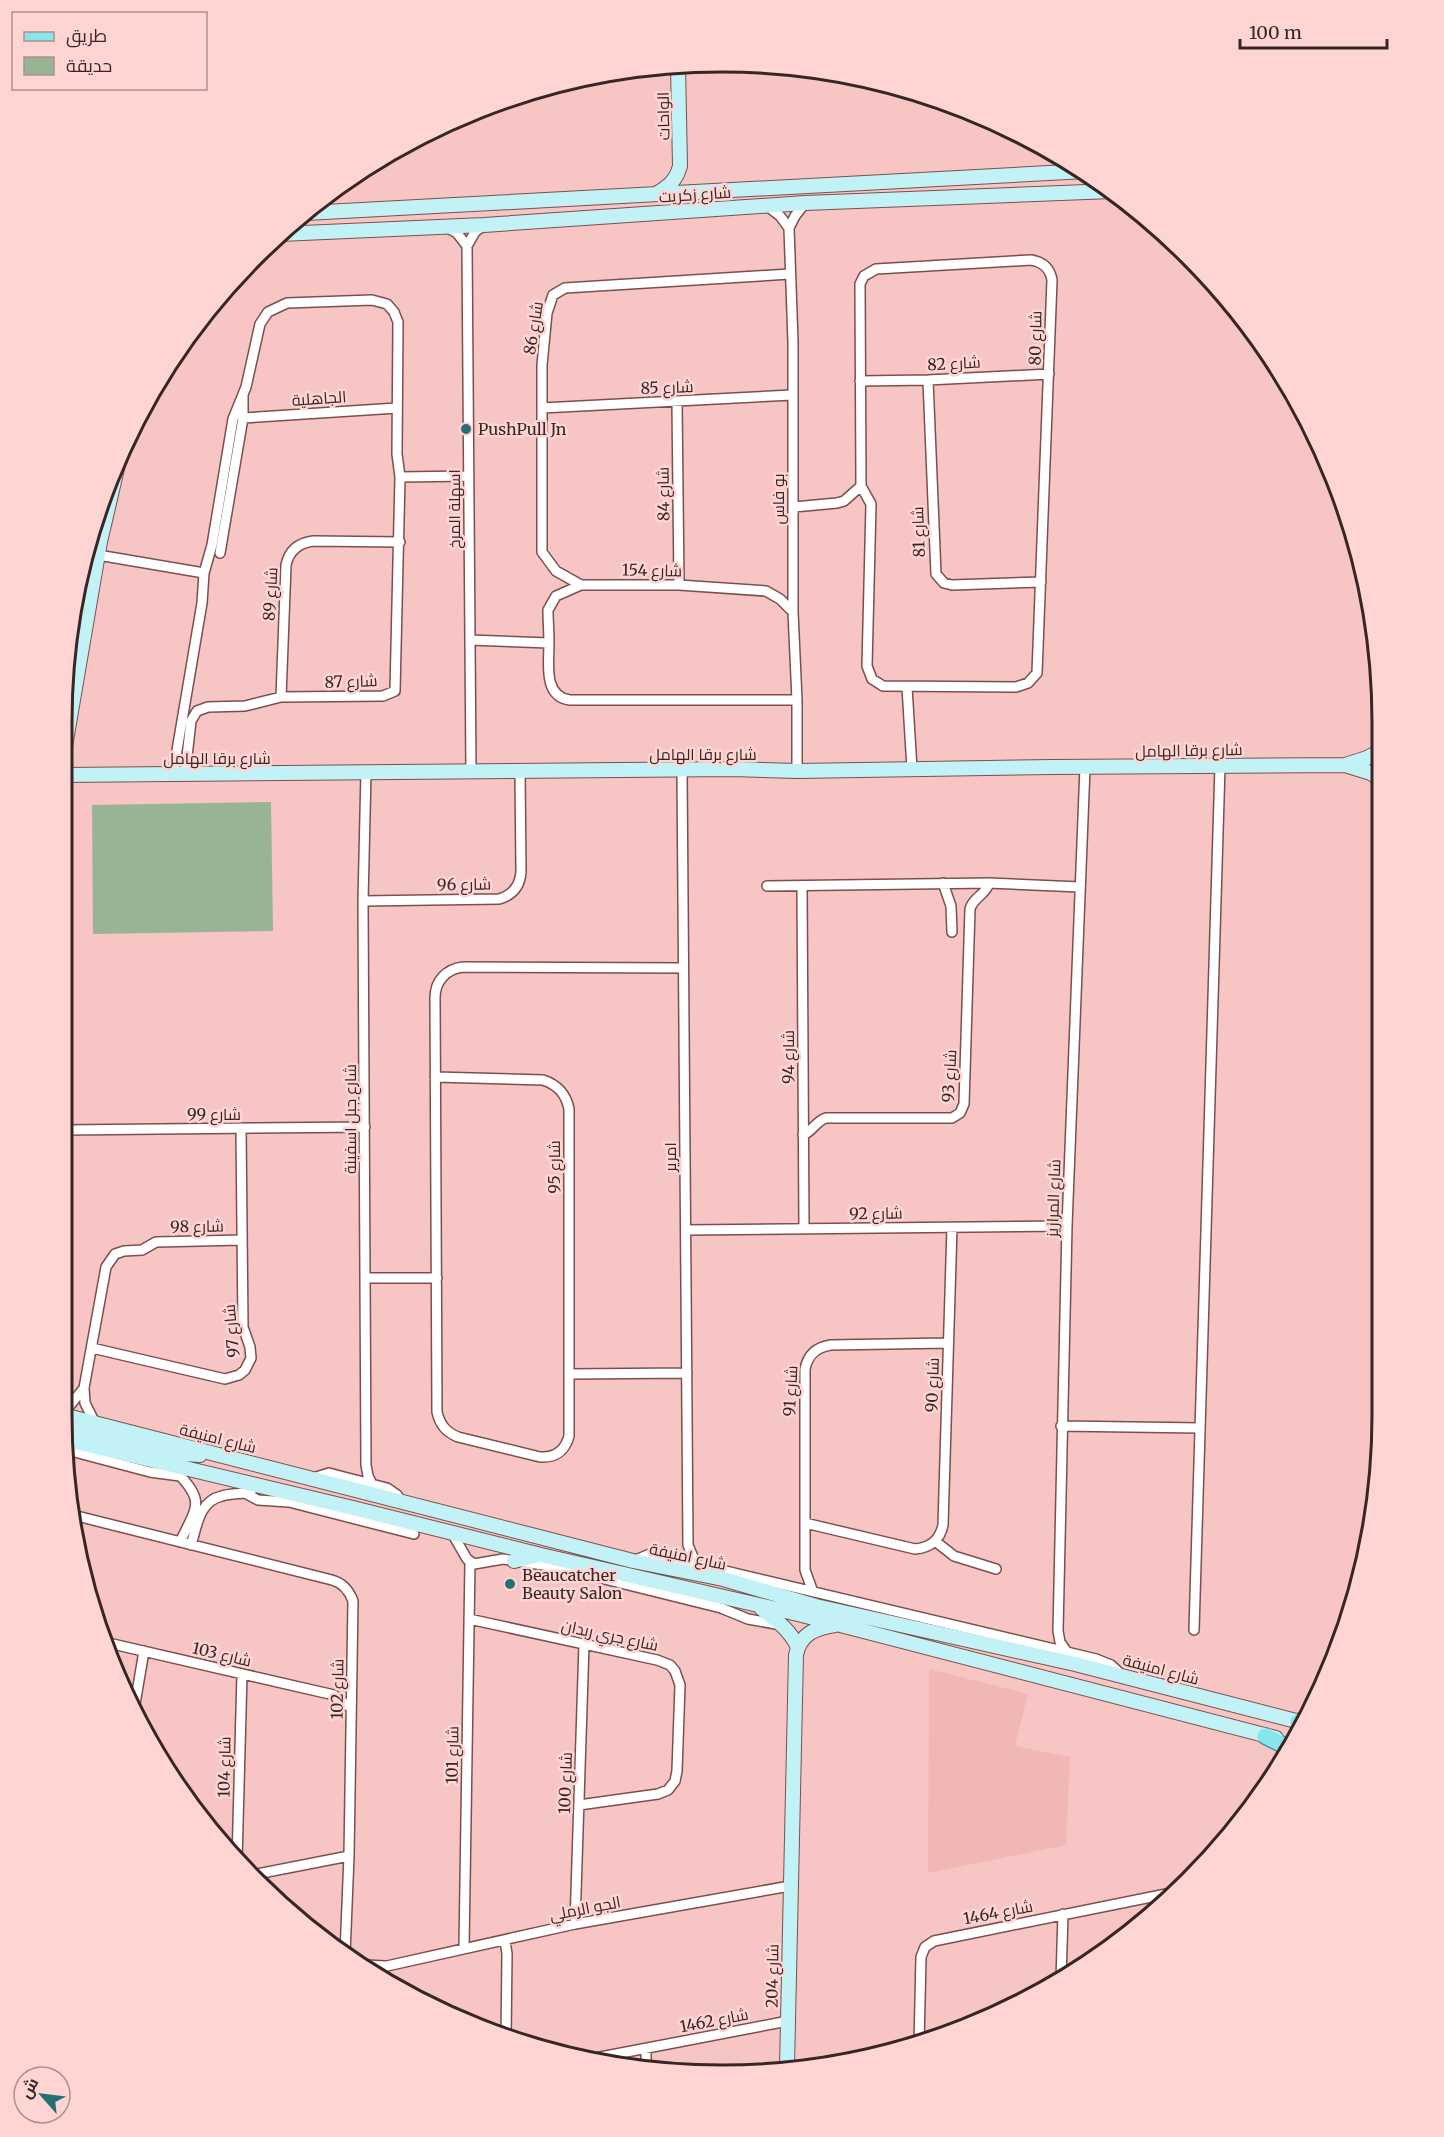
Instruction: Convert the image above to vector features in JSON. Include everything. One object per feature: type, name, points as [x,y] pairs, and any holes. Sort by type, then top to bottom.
[{"type":"main road","points":[[1266,1736],[1282,1744]]},
{"type":"street","name":"الواحات","points":[[678,73],[680,166]]},
{"type":"street","points":[[680,166],[684,176],[691,183],[709,191]]},
{"type":"street","points":[[653,195],[671,184],[680,166]]},
{"type":"street","name":"شارع زكريت","points":[[318,212],[1067,172]]},
{"type":"street","name":"شارع زكريت","points":[[292,234],[448,228],[766,205],[1097,192]]},
{"type":"street","points":[[766,205],[780,216],[789,228],[805,203]]},
{"type":"street","points":[[448,228],[461,237],[467,246],[475,232],[484,225]]},
{"type":"street","name":"بو فاس","points":[[789,228],[793,342],[793,612],[797,771]]},
{"type":"street","name":"اسهلة المرخ","points":[[467,246],[471,772]]},
{"type":"street","name":"شارع 80","points":[[1031,260],[1040,262],[1047,268],[1052,280],[1049,374],[1038,668],[1035,677],[1029,683],[1016,687],[907,687],[879,684],[872,679],[867,670],[871,504],[861,486],[859,289],[861,280],[867,273],[876,269],[1031,260]]},
{"type":"street","name":"شارع 86","points":[[581,585],[556,571],[542,552],[542,365],[547,309],[551,299],[558,291],[577,288],[790,274]]},
{"type":"street","name":"شارع 87","points":[[372,300],[387,304],[394,312],[398,322],[397,459],[400,477],[400,542],[395,691],[383,696],[281,698],[269,699],[253,705],[208,706],[198,711],[191,721],[179,774],[204,573],[212,545],[233,419],[249,377],[257,330],[268,312],[287,303],[372,300]]},
{"type":"street","name":"شارع 82","points":[[860,381],[1049,374]]},
{"type":"street","name":"شارع 81","points":[[928,380],[936,574],[941,580],[952,585],[1041,582]]},
{"type":"street","name":"شارع 85","points":[[542,408],[677,403],[792,395]]},
{"type":"street","name":"شارع 87","points":[[220,553],[243,418],[243,396]]},
{"type":"street","name":"شارع 84","points":[[677,403],[679,585]]},
{"type":"street","name":"الجاهلية","points":[[243,418],[397,408]]},
{"type":"street","points":[[400,477],[469,476]]},
{"type":"street","points":[[794,507],[844,501],[861,486]]},
{"type":"street","points":[[80,624],[109,506]]},
{"type":"street","points":[[99,549],[101,531]]},
{"type":"street","name":"شارع 89","points":[[281,698],[286,565],[290,555],[297,546],[308,542],[400,542]]},
{"type":"street","points":[[99,549],[204,573]]},
{"type":"street","name":"شارع 154","points":[[549,643],[548,610],[556,596],[581,585],[679,585],[766,591],[780,599],[793,612]]},
{"type":"street","points":[[470,640],[549,643],[549,680],[556,694],[565,699],[797,700]]},
{"type":"street","points":[[907,687],[912,769]]},
{"type":"street","name":"شارع برقا الهامل","points":[[1345,765],[1372,756]]},
{"type":"street","name":"شارع برقا الهامل","points":[[72,775],[1345,765],[1372,773]]},
{"type":"street","points":[[1194,1630],[1220,766]]},
{"type":"street","name":"شارع المرازيز","points":[[1067,1652],[1060,1642],[1058,1631],[1061,1426],[1084,767]]},
{"type":"street","name":"امرير","points":[[682,770],[688,1545],[696,1564]]},
{"type":"street","name":"شارع جبل اسفينة","points":[[366,772],[363,901],[366,1465],[372,1484]]},
{"type":"street","name":"شارع 96","points":[[363,901],[499,899],[513,892],[519,883],[521,872],[520,772]]},
{"type":"street","points":[[767,886],[989,883],[1080,887]]},
{"type":"street","name":"شارع 93","points":[[803,1135],[826,1118],[952,1118],[960,1113],[964,1104],[970,909],[972,903],[986,891],[989,883]]},
{"type":"street","points":[[943,884],[951,906],[952,932]]},
{"type":"street","name":"شارع 94","points":[[802,886],[804,1228]]},
{"type":"street","name":"شارع 95","points":[[435,1077],[543,1080],[558,1087],[567,1101],[569,1109],[569,1436],[565,1447],[557,1454],[540,1457],[458,1437],[448,1432],[437,1412],[435,1077],[435,992],[442,976],[452,969],[463,967],[683,968]]},
{"type":"street","name":"شارع 99","points":[[72,1130],[365,1127]]},
{"type":"street","name":"شارع 97","points":[[92,1348],[225,1379],[239,1375],[249,1363],[251,1352],[243,1328],[242,1128]]},
{"type":"street","name":"شارع 92","points":[[686,1230],[1067,1226]]},
{"type":"street","name":"شارع 90","points":[[935,1541],[941,1534],[943,1525],[952,1227]]},
{"type":"street","name":"شارع 98","points":[[95,1423],[85,1403],[84,1388],[106,1267],[115,1254],[142,1250],[156,1242],[242,1240]]},
{"type":"street","points":[[365,1278],[436,1278]]},
{"type":"street","name":"شارع 91","points":[[813,1592],[806,1570],[805,1369],[811,1354],[820,1348],[831,1346],[948,1343]]},
{"type":"street","points":[[569,1374],[687,1373]]},
{"type":"street","name":"شارع 98","points":[[72,1402],[84,1388]]},
{"type":"street","name":"شارع امنيفة","points":[[72,1417],[633,1561],[732,1582],[816,1606],[1024,1648],[1123,1677],[1296,1719]]},
{"type":"street","points":[[1061,1426],[1200,1428]]},
{"type":"street","points":[[72,1430],[177,1455],[211,1453]]},
{"type":"street","name":"شارع امنيفة","points":[[73,1441],[541,1555],[840,1624],[1285,1740]]},
{"type":"street","points":[[73,1452],[150,1472],[180,1476]]},
{"type":"street","points":[[170,1465],[196,1497],[194,1512],[180,1542]]},
{"type":"street","points":[[354,1479],[366,1465]]},
{"type":"street","points":[[311,1479],[329,1473],[354,1479],[393,1491],[401,1501]]},
{"type":"street","points":[[191,1545],[204,1506],[222,1496],[267,1488]]},
{"type":"street","points":[[245,1493],[258,1500],[289,1502],[414,1534]]},
{"type":"street","name":"شارع 102","points":[[81,1518],[332,1580],[348,1590],[353,1601],[345,1944]]},
{"type":"street","points":[[806,1523],[915,1548],[926,1547],[935,1541],[954,1556],[996,1569]]},
{"type":"street","points":[[452,1533],[470,1562],[478,1565],[497,1559],[561,1569],[722,1608],[748,1619],[783,1625]]},
{"type":"street","points":[[675,1559],[683,1554],[688,1545]]},
{"type":"street","points":[[633,1561],[650,1554],[712,1567],[1024,1648],[1044,1648],[1101,1661],[1111,1665],[1123,1677]]},
{"type":"street","points":[[514,1561],[541,1555]]},
{"type":"street","name":"شارع 101","points":[[464,1947],[470,1562]]},
{"type":"street","points":[[712,1567],[732,1582]]},
{"type":"street","name":"شارع 91","points":[[797,1588],[806,1570]]},
{"type":"street","points":[[757,1605],[783,1625],[792,1635],[798,1647]]},
{"type":"street","name":"شارع جري ربدان","points":[[469,1619],[664,1662],[675,1671],[680,1685],[677,1771],[672,1786],[658,1794],[579,1805]]},
{"type":"street","points":[[790,1886],[798,1647],[802,1638],[810,1632],[840,1624]]},
{"type":"street","points":[[1044,1648],[1058,1631]]},
{"type":"street","name":"شارع 103","points":[[113,1643],[334,1695],[351,1708]]},
{"type":"street","name":"شارع 100","points":[[575,1924],[584,1644]]},
{"type":"street","points":[[136,1696],[144,1651]]},
{"type":"street","name":"شارع 104","points":[[237,1849],[242,1674]]},
{"type":"street","points":[[334,1695],[344,1691],[352,1683]]},
{"type":"street","points":[[260,1873],[349,1856]]},
{"type":"street","name":"الجو الرملي","points":[[378,1966],[387,1966],[575,1924],[790,1886]]},
{"type":"street","name":"شارع 204","points":[[787,2061],[790,1886]]},
{"type":"street","name":"شارع 1464","points":[[919,2034],[921,1957],[929,1944],[939,1939],[1161,1895]]},
{"type":"street","points":[[1061,1969],[1063,1914]]},
{"type":"street","points":[[505,1940],[507,2029]]},
{"type":"street","name":"الجو الرملي","points":[[382,1969],[387,1966]]},
{"type":"street","name":"شارع 1462","points":[[613,2056],[788,2021]]},
{"type":"street","points":[[646,2049],[646,2060]]},
{"type":"shaded area","points":[[929,1669],[1028,1694],[1015,1746],[1070,1757],[1066,1845],[928,1873]]},
{"type":"green space","points":[[271,802],[273,931],[93,934],[92,805]]},
{"type":"place","name":"PushPull Jn","points":[[466,429]]},
{"type":"place","name":"Beaucatcher Beauty Salon","points":[[510,1584]]}]
